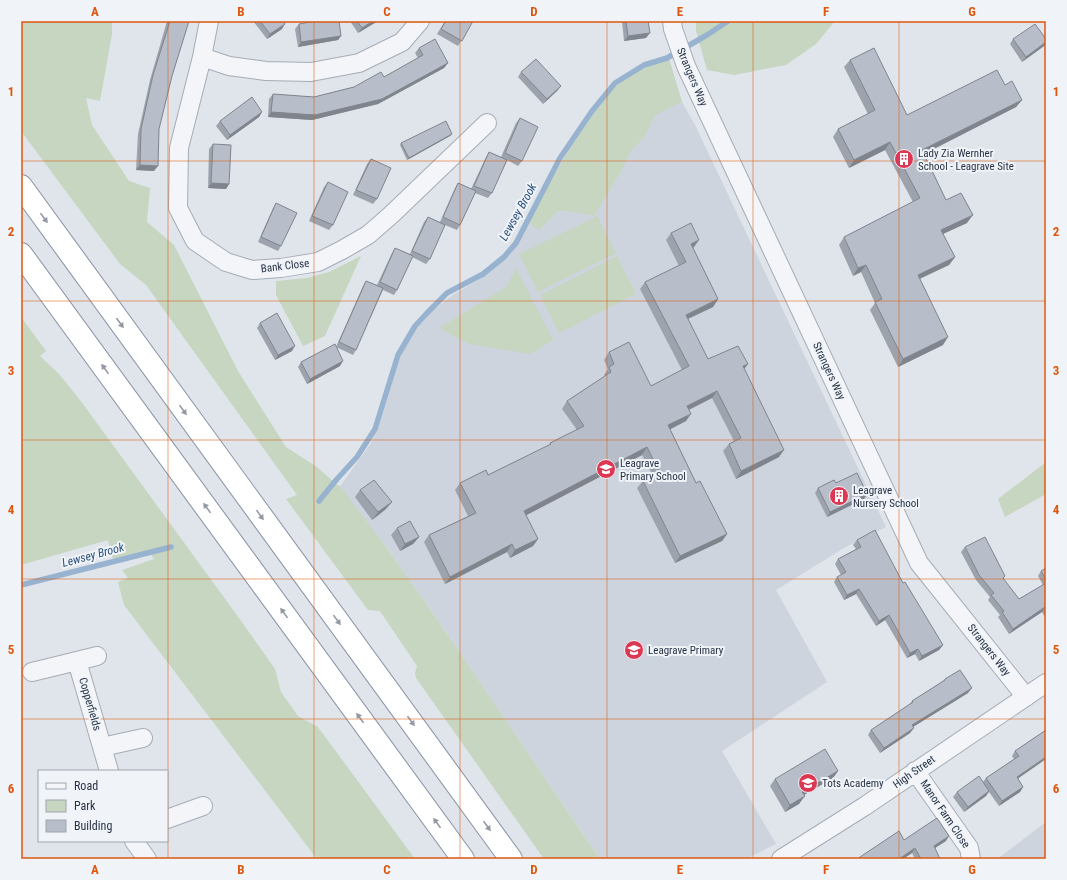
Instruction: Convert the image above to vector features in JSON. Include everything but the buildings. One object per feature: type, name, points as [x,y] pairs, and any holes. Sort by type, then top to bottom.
[{"type":"highway","points":[[21,186],[511,859]]},
{"type":"highway","points":[[21,254],[463,859]]},
{"type":"street","name":"Bank Close","points":[[209,21],[202,57],[179,148],[178,208],[195,241],[226,262],[252,270],[281,268],[318,262],[342,250],[368,235],[392,215],[487,123]]},
{"type":"street","points":[[202,57],[229,66],[266,71],[311,72],[359,63],[402,42],[420,21]]},
{"type":"street","name":"Strangers Way","points":[[673,25],[686,66],[920,563],[1026,697]]},
{"type":"street","points":[[32,672],[97,656]]},
{"type":"street","name":"Copperfields","points":[[77,661],[108,770]]},
{"type":"street","name":"High Street","points":[[781,859],[865,806],[1046,683]]},
{"type":"street","points":[[102,747],[143,738]]},
{"type":"street","name":"Manor Farm Close","points":[[915,771],[969,848],[971,859]]},
{"type":"street","points":[[168,820],[203,806]]},
{"type":"street","points":[[135,842],[147,859]]},
{"type":"shaded area","name":"Leagrave Primary School","points":[[669,59],[682,102],[695,125],[886,527],[844,548],[776,590],[827,682],[722,751],[776,844],[746,859],[600,859],[437,619],[386,547],[338,486],[341,485],[371,443],[383,414],[398,361],[410,337],[425,317],[451,296],[483,277],[510,255],[570,147],[596,110],[615,88],[626,78],[646,67]]},
{"type":"shaded area","points":[[1046,822],[1046,859],[997,859]]},
{"type":"green space","points":[[21,21],[112,21],[112,34],[100,101],[86,98],[92,125],[129,181],[150,188],[147,222],[174,245],[238,371],[286,447],[317,467],[343,490],[437,619],[600,859],[544,859],[416,678],[415,673],[417,666],[380,611],[368,610],[286,499],[297,495],[146,285],[120,264],[21,131]]},
{"type":"green space","points":[[696,21],[835,21],[816,44],[786,65],[734,75],[707,70],[696,31]]},
{"type":"green space","points":[[669,59],[682,102],[655,115],[645,136],[630,152],[622,170],[594,216],[568,211],[558,211],[539,230],[529,223],[563,160],[605,98],[615,87],[632,75],[647,67]]},
{"type":"green space","points":[[597,216],[616,253],[538,292],[519,254]]},
{"type":"green space","points":[[361,256],[325,336],[303,346],[276,295],[276,281],[307,278],[329,272]]},
{"type":"green space","points":[[617,256],[636,294],[559,333],[540,295]]},
{"type":"green space","points":[[516,268],[553,340],[531,354],[469,344],[439,328],[506,287]]},
{"type":"green space","points":[[21,317],[46,351],[40,356],[60,375],[83,404],[275,669],[281,692],[298,716],[318,727],[415,859],[317,859],[124,605],[118,582],[128,578],[122,570],[154,559],[148,550],[117,563],[112,557],[108,540],[21,565]]},
{"type":"green space","points":[[1046,462],[1046,494],[1005,517],[998,499]]},
{"type":"waterway","name":"Lewsey Brook","points":[[319,501],[357,457],[375,429],[398,355],[415,326],[447,293],[483,274],[504,257],[516,243],[560,158],[592,111],[615,83],[644,65],[667,58],[728,21]]},
{"type":"waterway","name":"Lewsey Brook","points":[[21,585],[171,547]]},
{"type":"place","name":"Lady Zia Wernher School - Leagrave Site","points":[[904,159]]},
{"type":"place","name":"Leagrave Primary School","points":[[606,469]]},
{"type":"place","name":"Leagrave Nursery School","points":[[839,496]]},
{"type":"place","name":"Leagrave Primary","points":[[634,650]]},
{"type":"place","name":"Tots Academy","points":[[808,783]]}]
